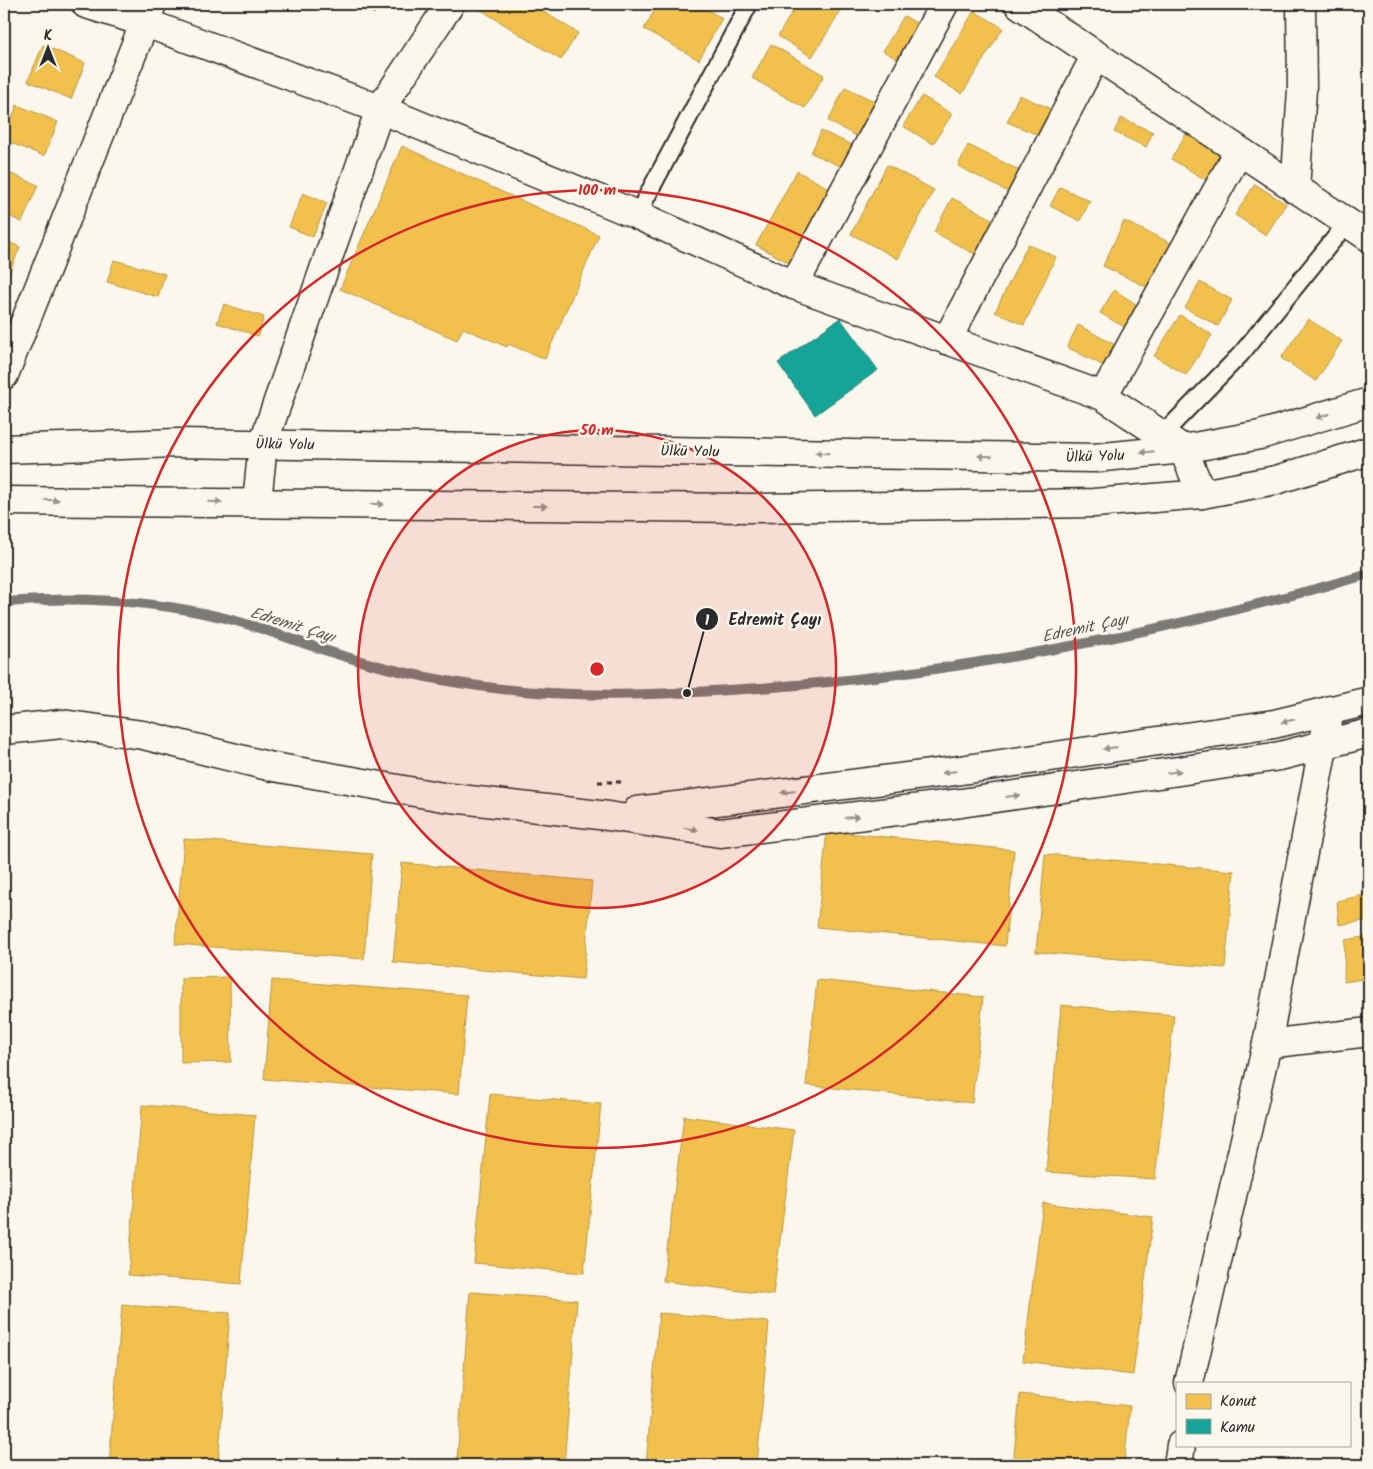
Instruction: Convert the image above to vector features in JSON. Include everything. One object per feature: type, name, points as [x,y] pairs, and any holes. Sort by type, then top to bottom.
[{"type":"street","points":[[86,4],[148,13],[637,215],[794,285],[1103,396],[1173,442],[1202,494]]},
{"type":"street","points":[[257,502],[263,444],[380,109],[450,4]]},
{"type":"street","points":[[794,285],[944,4]]},
{"type":"street","points":[[1019,4],[1358,230]]},
{"type":"street","points":[[1295,189],[1302,90],[1301,4]]},
{"type":"street","points":[[4,375],[148,13]]},
{"type":"street","points":[[948,340],[1096,55]]},
{"type":"street","points":[[1103,396],[1239,151]]},
{"type":"street","name":"Ülkü Yolu","points":[[4,449],[178,443],[1094,458],[1173,442],[1260,436],[1369,402]]},
{"type":"street","points":[[4,500],[750,508],[1094,503],[1202,494],[1276,480],[1369,451]]},
{"type":"street","points":[[608,816],[957,771],[1274,724],[1369,701]]},
{"type":"street","points":[[1189,1382],[1190,1367],[1268,1044],[1330,710]]},
{"type":"street","points":[[4,730],[62,724],[142,735],[268,766],[443,797],[608,816],[720,833],[961,803],[1280,756],[1369,733]]},
{"type":"street","points":[[1268,1044],[1369,1032]]},
{"type":"street","points":[[1178,1465],[1181,1446]]},
{"type":"lane","points":[[637,215],[749,4]]},
{"type":"lane","points":[[1173,442],[1241,354],[1358,230]]},
{"type":"path","points":[[591,782],[629,782]]},
{"type":"building: Konut","points":[[362,4],[383,4],[374,14]]},
{"type":"building: Konut","points":[[481,4],[531,4],[578,33],[561,60],[478,8]]},
{"type":"building: Konut","points":[[658,4],[697,4],[722,18],[699,60],[644,29]]},
{"type":"building: Konut","points":[[797,4],[845,4],[812,57],[778,36]]},
{"type":"building: Konut","points":[[974,11],[1003,28],[962,94],[934,77]]},
{"type":"building: Konut","points":[[904,16],[920,25],[899,60],[883,51]]},
{"type":"building: Konut","points":[[771,44],[824,75],[805,108],[752,78]]},
{"type":"building: Konut","points":[[43,45],[85,63],[71,99],[28,81]]},
{"type":"building: Konut","points":[[845,87],[880,104],[862,139],[828,121]]},
{"type":"building: Konut","points":[[1019,95],[1056,111],[1045,138],[1007,122]]},
{"type":"building: Konut","points":[[922,96],[952,114],[933,144],[903,126]]},
{"type":"building: Konut","points":[[17,105],[58,122],[44,156],[4,140]]},
{"type":"building: Konut","points":[[1121,118],[1153,132],[1146,147],[1114,132]]},
{"type":"building: Konut","points":[[821,131],[857,147],[847,169],[811,153]]},
{"type":"building: Konut","points":[[1186,134],[1221,154],[1206,180],[1171,159]]},
{"type":"building: Konut","points":[[968,145],[1025,173],[1014,195],[958,166]]},
{"type":"building: Konut","points":[[402,146],[599,235],[545,359],[508,344],[507,347],[463,328],[457,340],[340,289]]},
{"type":"building: Konut","points":[[887,165],[934,190],[898,259],[851,234]]},
{"type":"building: Konut","points":[[4,171],[38,185],[22,222],[4,214]]},
{"type":"building: Konut","points":[[797,171],[836,192],[795,266],[756,245]]},
{"type":"building: Konut","points":[[1255,184],[1286,204],[1266,235],[1235,215]]},
{"type":"building: Konut","points":[[1060,187],[1090,201],[1080,221],[1050,206]]},
{"type":"building: Konut","points":[[303,193],[327,203],[313,237],[289,227]]},
{"type":"building: Konut","points":[[952,198],[996,221],[978,256],[934,232]]},
{"type":"building: Konut","points":[[1124,221],[1173,244],[1151,289],[1103,266]]},
{"type":"building: Konut","points":[[4,240],[20,247],[6,281],[4,280]]},
{"type":"building: Konut","points":[[1028,244],[1056,257],[1024,325],[995,312]]},
{"type":"building: Konut","points":[[114,260],[165,274],[158,297],[107,282]]},
{"type":"building: Konut","points":[[1200,282],[1232,300],[1218,326],[1185,308]]},
{"type":"building: Konut","points":[[1114,290],[1139,306],[1126,328],[1100,313]]},
{"type":"building: Konut","points":[[224,304],[264,317],[258,336],[217,323]]},
{"type":"building: Konut","points":[[1180,315],[1212,335],[1186,375],[1154,356]]},
{"type":"building: Konut","points":[[1308,319],[1342,341],[1316,381],[1281,358]]},
{"type":"building: Konut","points":[[1078,325],[1119,347],[1108,368],[1067,347]]},
{"type":"building: Konut","points":[[827,831],[1014,850],[1005,946],[817,927]]},
{"type":"building: Konut","points":[[184,839],[372,854],[364,959],[175,944]]},
{"type":"building: Konut","points":[[1045,854],[1234,871],[1225,968],[1036,952]]},
{"type":"building: Konut","points":[[402,863],[592,881],[583,979],[393,962]]},
{"type":"building: Konut","points":[[1369,882],[1369,920],[1339,925],[1337,901],[1368,894]]},
{"type":"building: Konut","points":[[1369,936],[1369,978],[1344,982],[1345,940]]},
{"type":"building: Konut","points":[[230,977],[231,1062],[181,1063],[181,978]]},
{"type":"building: Konut","points":[[272,980],[467,995],[459,1094],[264,1079]]},
{"type":"building: Konut","points":[[817,980],[983,997],[972,1103],[806,1085]]},
{"type":"building: Konut","points":[[1061,1005],[1174,1015],[1155,1179],[1046,1172]]},
{"type":"building: Konut","points":[[490,1094],[601,1104],[584,1273],[474,1263]]},
{"type":"building: Konut","points":[[142,1105],[255,1115],[241,1284],[128,1275]]},
{"type":"building: Konut","points":[[684,1116],[794,1130],[773,1295],[663,1281]]},
{"type":"building: Konut","points":[[1043,1203],[1153,1217],[1133,1375],[1023,1361]]},
{"type":"building: Konut","points":[[470,1292],[577,1300],[564,1465],[523,1465],[457,1460]]},
{"type":"building: Konut","points":[[122,1305],[230,1313],[218,1465],[109,1465]]},
{"type":"building: Konut","points":[[659,1313],[769,1322],[757,1465],[646,1465]]},
{"type":"building: Konut","points":[[1020,1394],[1130,1406],[1124,1465],[1013,1465]]},
{"type":"building: Kamu","points":[[840,318],[878,370],[815,415],[778,363]]},
{"type":"waterway","name":"Edremit Çayı","points":[[4,602],[60,599],[143,603],[198,612],[237,621],[363,662],[432,678],[479,686],[534,692],[598,695],[663,694],[837,681],[914,672],[1068,647],[1219,614],[1369,574]]},
{"type":"place","name":"Edremit Çayı","points":[[687,693]]}]
